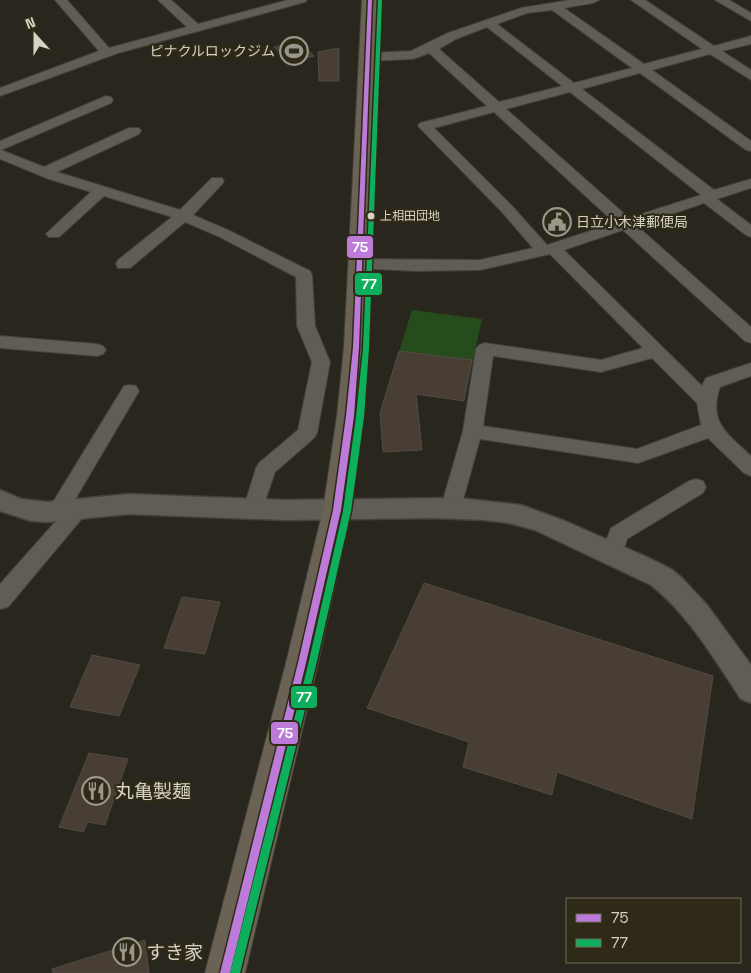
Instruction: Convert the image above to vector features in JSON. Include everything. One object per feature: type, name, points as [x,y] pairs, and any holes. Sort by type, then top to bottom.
[{"type":"highway","points":[[225,973],[302,663],[337,510],[350,416],[356,347],[370,0]]},
{"type":"street","points":[[61,0],[107,52]]},
{"type":"street","points":[[164,0],[195,28]]},
{"type":"street","points":[[243,0],[257,12]]},
{"type":"street","points":[[0,92],[107,52],[301,0]]},
{"type":"street","points":[[368,57],[413,55],[431,48],[452,36],[525,10],[593,0]]},
{"type":"street","points":[[637,0],[751,76]]},
{"type":"street","points":[[721,0],[751,18]]},
{"type":"street","points":[[554,6],[751,147]]},
{"type":"street","points":[[489,23],[572,87],[751,232]]},
{"type":"street","points":[[706,401],[507,209],[425,126],[751,40]]},
{"type":"street","points":[[431,48],[751,337]]},
{"type":"street","points":[[0,146],[106,100]]},
{"type":"street","points":[[45,172],[134,131]]},
{"type":"street","points":[[0,154],[45,172],[183,216],[225,234],[304,275],[306,326],[321,362],[307,433],[266,468],[253,510]]},
{"type":"street","points":[[124,264],[183,216],[217,180]]},
{"type":"street","points":[[358,264],[417,266],[480,265],[549,249],[751,183]]},
{"type":"street","points":[[54,234],[101,190]]},
{"type":"street","points":[[0,342],[98,350]]},
{"type":"street","points":[[451,507],[474,431],[485,349],[601,366],[654,351]]},
{"type":"street","points":[[751,369],[712,383],[706,401],[711,429],[751,468]]},
{"type":"street","points":[[0,600],[67,511],[130,391]]},
{"type":"street","points":[[474,431],[638,456],[711,429]]},
{"type":"street","points":[[612,554],[618,534],[696,488]]},
{"type":"street","points":[[0,500],[34,512],[67,511],[116,504],[253,510],[451,507],[511,513],[550,526],[662,578],[689,604],[751,689]]},
{"type":"green space","points":[[412,310],[482,319],[464,401],[387,390]]},
{"type":"building","name":"ピナクルロックジム","points":[[299,41],[314,56],[288,62],[274,47]]},
{"type":"building","points":[[339,48],[339,81],[319,81],[318,52]]},
{"type":"building","points":[[399,351],[472,360],[464,401],[416,394],[422,450],[383,452],[380,413]]},
{"type":"building","points":[[424,583],[713,676],[692,819],[557,772],[552,795],[463,767],[469,742],[367,708]]},
{"type":"building","points":[[182,597],[220,602],[205,654],[164,648]]},
{"type":"building","points":[[92,655],[140,665],[119,716],[70,707]]},
{"type":"building","name":"丸亀製麺","points":[[89,753],[128,759],[105,825],[88,822],[83,832],[59,827]]},
{"type":"building","name":"すき家","points":[[145,940],[149,973],[53,973],[52,969]]},
{"type":"transit line","name":"75","points":[[225,973],[302,663],[337,510],[350,416],[356,347],[370,0]]},
{"type":"transit line","name":"77","points":[[235,973],[312,665],[347,511],[360,417],[366,348],[380,0]]},
{"type":"place","name":"ピナクルロックジム","points":[[294,51]]},
{"type":"place","name":"上相田団地","points":[[371,216]]},
{"type":"place","name":"日立小木津郵便局","points":[[557,222]]},
{"type":"place","name":"丸亀製麺","points":[[96,791]]},
{"type":"place","name":"すき家","points":[[127,952]]}]
